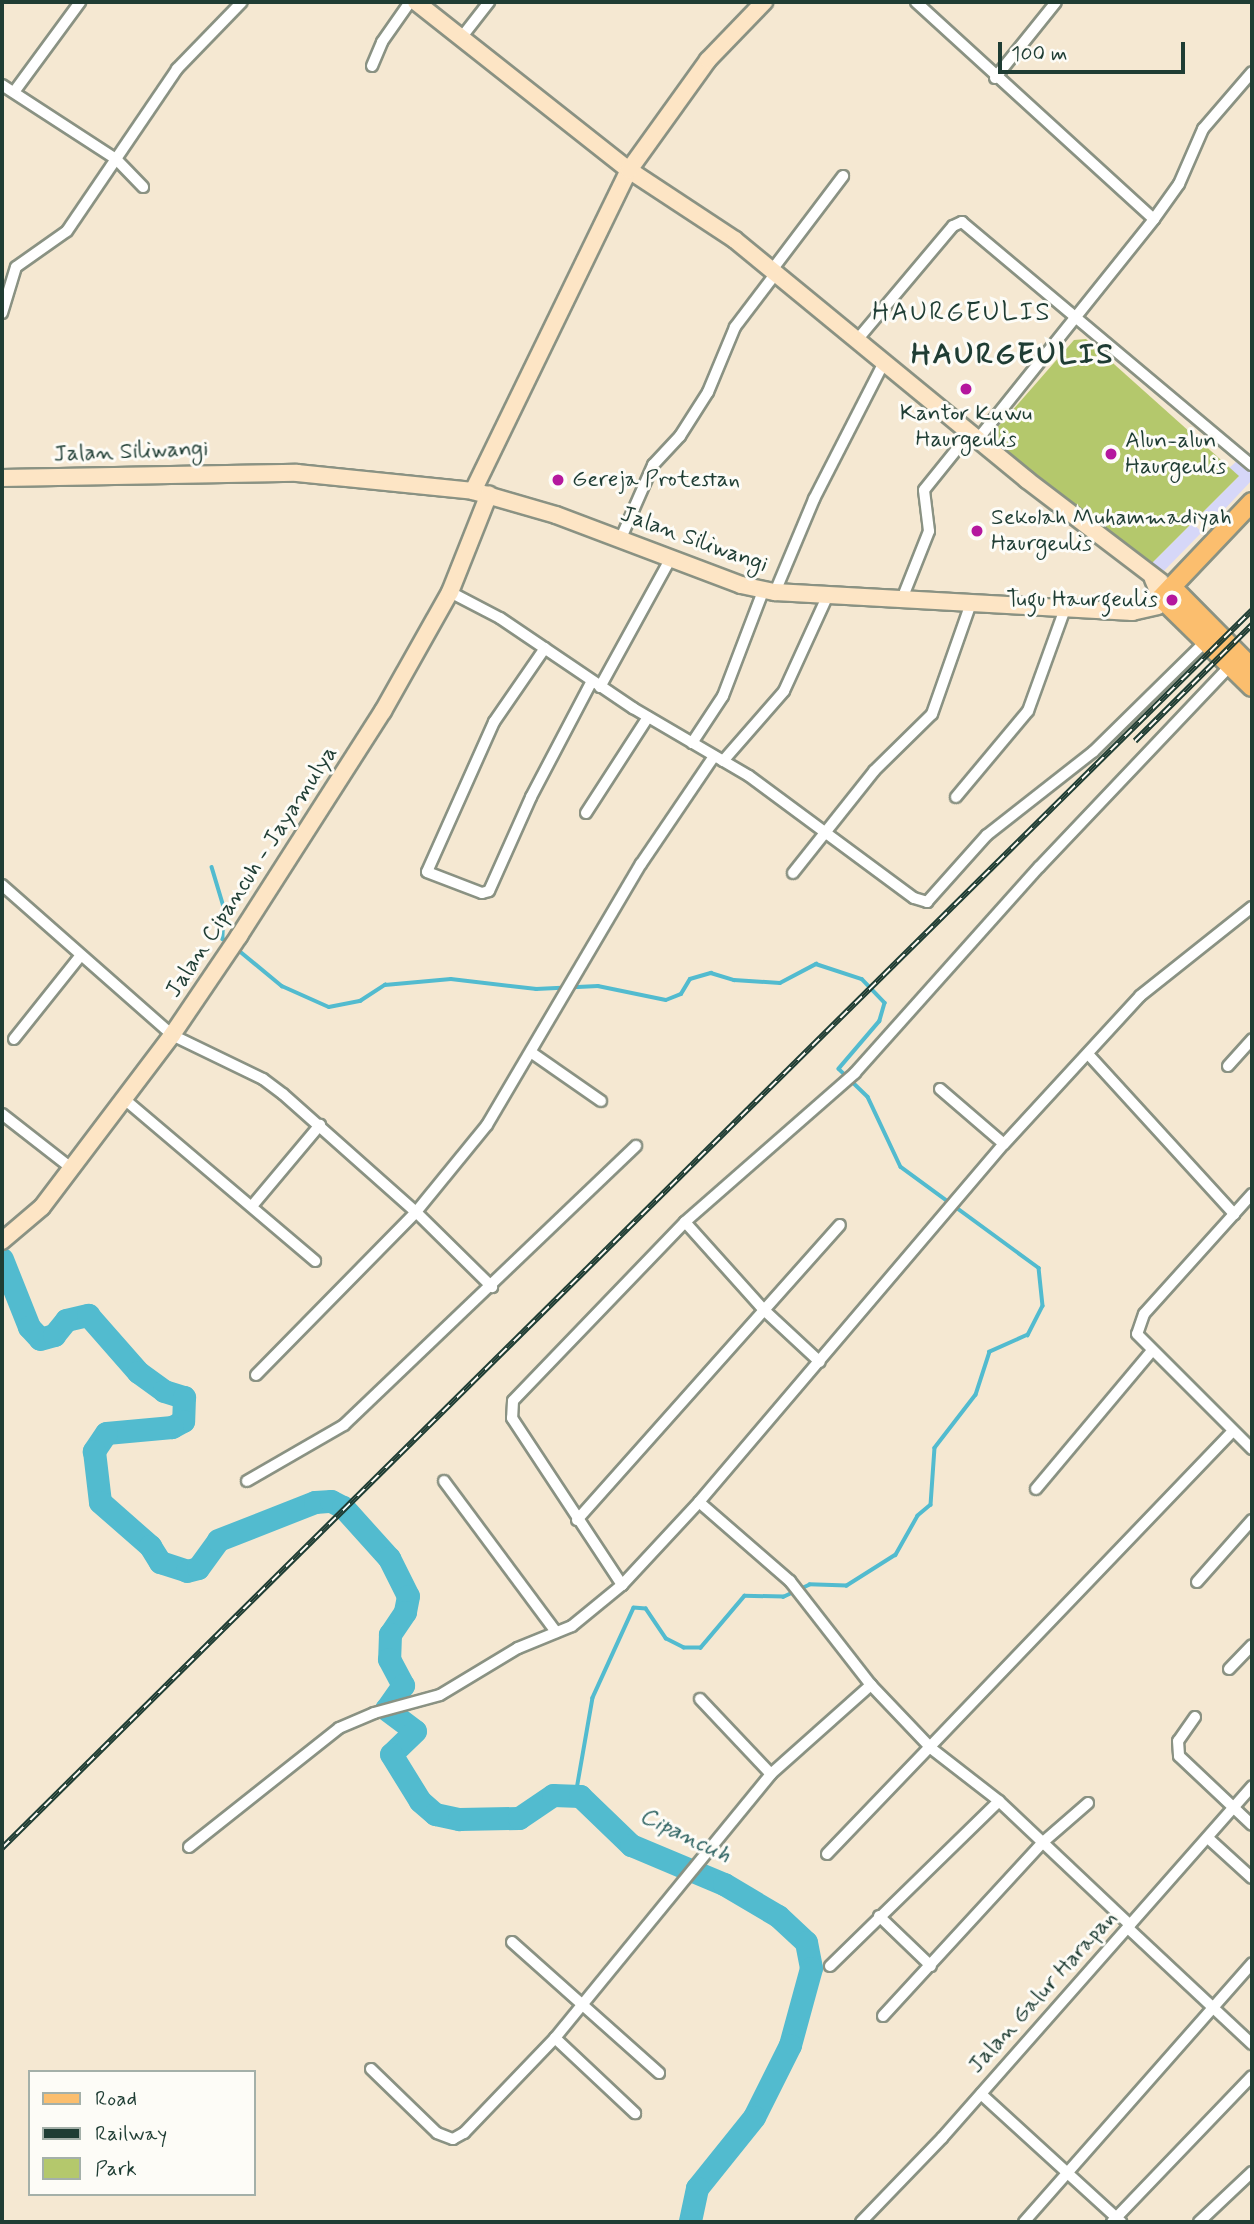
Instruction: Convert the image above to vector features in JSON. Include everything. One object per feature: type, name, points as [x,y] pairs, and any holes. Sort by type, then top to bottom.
[{"type":"main road","points":[[1166,593],[1252,502]]},
{"type":"main road","points":[[1166,593],[1206,641],[1252,687]]},
{"type":"main road","points":[[1166,593],[1252,668]]},
{"type":"street","points":[[14,92],[80,2]]},
{"type":"street","points":[[2,313],[16,267],[67,231],[177,69],[242,2]]},
{"type":"street","points":[[373,66],[382,42],[413,2],[629,170],[693,210],[774,271],[1153,579],[1166,593]]},
{"type":"street","points":[[461,37],[489,2]]},
{"type":"street","name":"Jalan Cipancuh - Jayamulya","points":[[3,1239],[34,1216],[172,1035],[368,737],[450,592],[481,492],[629,170],[702,68],[764,2]]},
{"type":"street","points":[[916,2],[995,78],[1154,219]]},
{"type":"street","points":[[995,78],[1056,2]]},
{"type":"street","points":[[902,598],[929,531],[924,490],[1075,320],[1179,184],[1203,130],[1252,72]]},
{"type":"street","points":[[2,85],[116,159],[143,187]]},
{"type":"street","points":[[621,538],[653,465],[680,436],[708,392],[735,327],[843,176]]},
{"type":"street","points":[[857,340],[953,226],[962,222],[1075,320],[1252,465]]},
{"type":"street","points":[[692,743],[723,696],[769,592],[884,362]]},
{"type":"street","name":"Jalan Siliwangi","points":[[2,478],[298,473],[481,492],[621,538],[769,592],[827,597],[1066,606],[1132,612],[1147,610],[1166,593]]},
{"type":"street","points":[[545,648],[494,722],[426,872],[482,893],[489,891],[531,797],[671,558]]},
{"type":"street","points":[[450,592],[545,648],[648,717],[719,758],[825,829],[914,898],[928,902],[996,827],[1093,752],[1206,641]]},
{"type":"street","points":[[256,1375],[416,1212],[487,1125],[583,968],[641,864],[719,758],[785,691],[827,597]]},
{"type":"street","points":[[793,873],[825,829],[932,714],[971,603]]},
{"type":"street","points":[[956,797],[1028,712],[1066,606]]},
{"type":"street","points":[[622,1585],[512,1418],[510,1407],[685,1222],[855,1073],[1002,907],[1230,666]]},
{"type":"street","points":[[586,813],[648,717]]},
{"type":"street","points":[[2,886],[172,1035],[263,1079],[320,1125],[416,1212],[492,1287]]},
{"type":"street","points":[[189,1847],[339,1728],[374,1713],[424,1702],[518,1648],[590,1615],[622,1585],[699,1502],[1004,1144],[1156,981],[1221,936],[1252,907]]},
{"type":"street","points":[[14,1039],[81,955]]},
{"type":"street","points":[[1228,1066],[1252,1039]]},
{"type":"street","points":[[532,1053],[601,1101]]},
{"type":"street","points":[[1088,1054],[1234,1214]]},
{"type":"street","points":[[940,1089],[1004,1144]]},
{"type":"street","points":[[123,1098],[315,1261]]},
{"type":"street","points":[[2,1114],[71,1168]]},
{"type":"street","points":[[252,1206],[320,1125]]},
{"type":"street","points":[[247,1481],[337,1431],[492,1287],[636,1146]]},
{"type":"street","points":[[1252,1194],[1144,1314],[1137,1334],[1232,1432],[1252,1449]]},
{"type":"street","points":[[685,1222],[764,1310],[820,1362]]},
{"type":"street","points":[[578,1520],[840,1225]]},
{"type":"street","points":[[1036,1489],[1152,1351]]},
{"type":"street","points":[[827,1854],[932,1749],[1232,1432]]},
{"type":"street","points":[[444,1481],[556,1632]]},
{"type":"street","points":[[699,1502],[790,1581],[814,1608],[871,1685],[932,1749],[999,1801],[1252,2044]]},
{"type":"street","points":[[1197,1582],[1252,1520]]},
{"type":"street","points":[[1229,1669],[1252,1645]]},
{"type":"street","points":[[371,2069],[437,2133],[453,2139],[464,2133],[555,2038],[693,1874],[771,1774],[871,1685]]},
{"type":"street","points":[[700,1699],[771,1774]]},
{"type":"street","points":[[1195,1717],[1178,1741],[1179,1756],[1252,1825]]},
{"type":"street","name":"Jalan Galur Harapan","points":[[861,2222],[981,2094],[1252,1786]]},
{"type":"street","points":[[830,1966],[999,1801]]},
{"type":"street","points":[[883,2016],[1042,1843],[1088,1803]]},
{"type":"street","points":[[1208,1838],[1252,1878]]},
{"type":"street","points":[[879,1916],[931,1966]]},
{"type":"street","points":[[512,1942],[659,2073]]},
{"type":"street","points":[[1024,2222],[1211,2006],[1252,1963]]},
{"type":"street","points":[[555,2038],[635,2113]]},
{"type":"street","points":[[981,2094],[1116,2221],[1252,2076]]},
{"type":"street","points":[[1199,2222],[1252,2172]]},
{"type":"shaded area","points":[[1237,461],[1252,473],[1252,480],[1209,526],[1198,517],[1238,477],[1229,468]]},
{"type":"shaded area","points":[[1192,523],[1202,532],[1159,576],[1149,566]]},
{"type":"green space","name":"Alun-alun Haurgeulis","points":[[1086,339],[1239,476],[1149,566],[989,437],[1074,340]]},
{"type":"waterway","points":[[212,867],[224,907],[223,939],[230,943]]},
{"type":"waterway","points":[[236,948],[282,986],[329,1007],[360,1001],[385,985],[451,979],[536,989],[598,986],[666,1000],[681,994],[690,979],[711,973],[734,980],[780,983],[816,964],[862,979],[885,1003],[880,1021],[839,1069],[868,1097],[901,1167],[1039,1268],[1043,1306],[1028,1335],[990,1352],[976,1395],[935,1448],[931,1505],[918,1516],[896,1555],[847,1586],[810,1585],[784,1597],[745,1596],[701,1648],[684,1648],[666,1639],[646,1609],[634,1608],[593,1698],[576,1795]]},
{"type":"waterway","name":"Cipancuh","points":[[2,1259],[29,1327],[40,1339],[54,1335],[66,1320],[88,1315],[138,1372],[164,1391],[184,1397],[183,1421],[172,1427],[106,1433],[94,1451],[100,1502],[150,1546],[160,1562],[187,1571],[198,1568],[218,1540],[315,1502],[331,1501],[343,1507],[389,1558],[408,1596],[405,1612],[390,1634],[389,1659],[403,1685],[386,1709],[415,1731],[391,1754],[420,1801],[435,1814],[459,1819],[519,1818],[553,1795],[580,1796],[631,1845],[724,1884],[778,1916],[806,1942],[811,1968],[790,2045],[754,2117],[697,2188],[690,2222]]},
{"type":"railway","points":[[2,1848],[1252,610]]},
{"type":"railway","points":[[1135,741],[1252,625]]},
{"type":"place","name":"Kantor Kuwu Haurgeulis","points":[[966,389]]},
{"type":"place","name":"Alun-alun Haurgeulis","points":[[1111,454]]},
{"type":"place","name":"Gereja Protestan","points":[[558,480]]},
{"type":"place","name":"Sekolah Muhammadiyah Haurgeulis","points":[[977,531]]},
{"type":"place","name":"Tugu Haurgeulis","points":[[1172,600]]},
{"type":"district","name":"HAURGEULIS","points":[[962,314]]},
{"type":"district","name":"HAURGEULIS","points":[[1013,355]]}]
